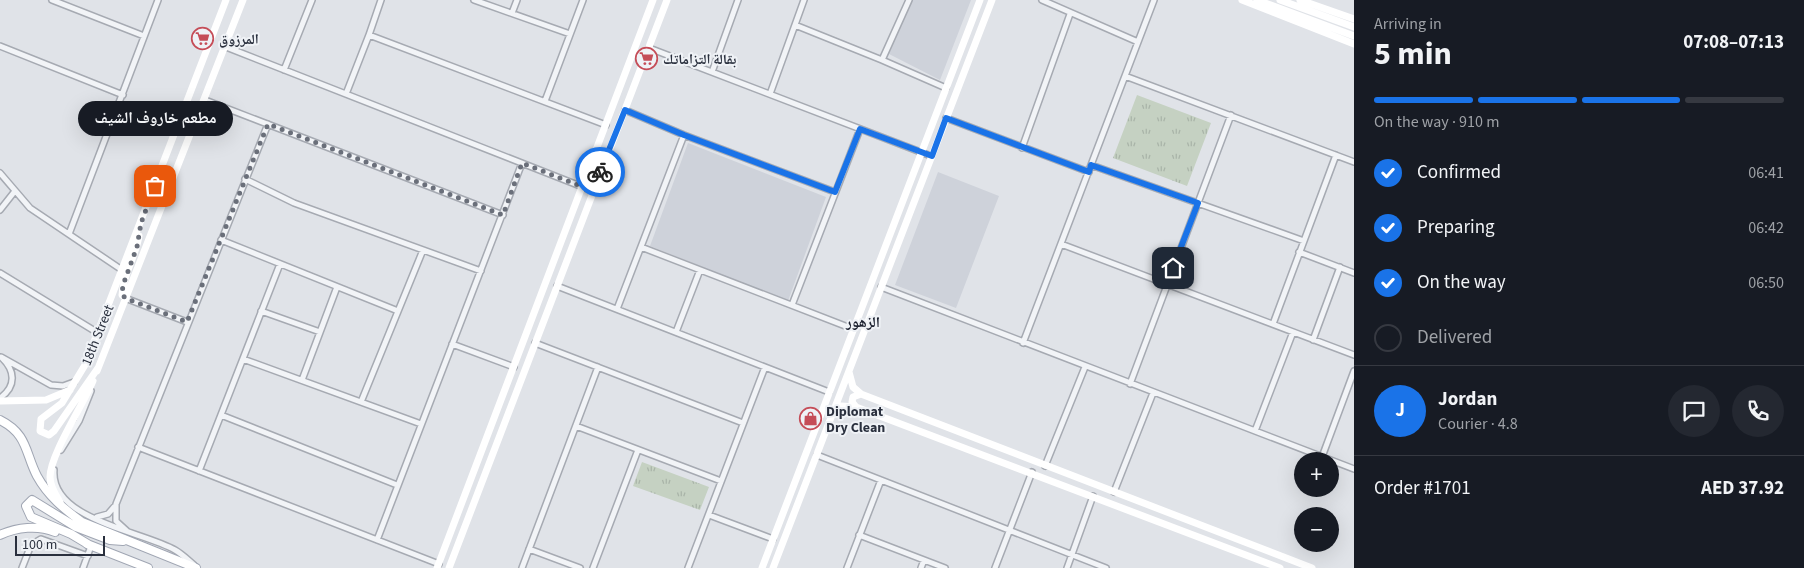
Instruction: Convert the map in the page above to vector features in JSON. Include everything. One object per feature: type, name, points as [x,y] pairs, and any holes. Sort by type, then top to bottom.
[{"type":"main road","points":[[0,420],[22,438],[36,473],[48,494],[68,512],[82,522],[197,568]]},
{"type":"main road","points":[[91,546],[71,534],[32,517],[26,506],[32,500],[76,527],[110,540],[135,543]]},
{"type":"main road","points":[[4,533],[29,528],[44,528],[148,568]]},
{"type":"street","points":[[52,0],[144,36]]},
{"type":"street","points":[[69,234],[158,0]]},
{"type":"street","name":"18th Street","points":[[98,368],[54,431],[49,435],[40,431],[41,419],[62,403],[75,385],[98,332],[226,0]]},
{"type":"street","points":[[68,512],[52,488],[49,478],[52,462],[82,406],[98,368],[243,0]]},
{"type":"street","points":[[284,70],[312,0]]},
{"type":"street","points":[[346,94],[381,0]]},
{"type":"street","points":[[474,0],[570,34]]},
{"type":"street","points":[[512,14],[517,0]]},
{"type":"street","points":[[545,101],[584,0]]},
{"type":"street","points":[[138,447],[377,540],[438,566],[653,0]]},
{"type":"street","points":[[449,568],[667,0]]},
{"type":"street","points":[[712,72],[738,0]]},
{"type":"street","points":[[770,94],[804,0]]},
{"type":"street","points":[[882,60],[909,0]]},
{"type":"street","points":[[762,568],[980,0]]},
{"type":"street","points":[[773,568],[992,0]]},
{"type":"street","points":[[1042,0],[1070,14],[1138,42]]},
{"type":"street","points":[[1023,343],[1154,0]]},
{"type":"street","points":[[1242,0],[1354,44]]},
{"type":"street","points":[[1257,0],[1354,36]]},
{"type":"street","points":[[1280,0],[1354,27]]},
{"type":"street","points":[[1300,0],[1354,19]]},
{"type":"street","points":[[1022,148],[1070,14]]},
{"type":"street","points":[[795,25],[946,88]]},
{"type":"street","points":[[368,35],[606,124]]},
{"type":"street","points":[[0,46],[123,95]]},
{"type":"street","points":[[226,47],[593,191]]},
{"type":"street","points":[[649,48],[932,156]]},
{"type":"street","points":[[1125,76],[1354,162]]},
{"type":"street","points":[[205,100],[503,215]]},
{"type":"street","points":[[625,110],[684,135],[835,192]]},
{"type":"street","points":[[1130,384],[1231,116]]},
{"type":"street","points":[[946,118],[1089,172]]},
{"type":"street","points":[[92,516],[108,514],[116,504],[187,322],[268,124]]},
{"type":"street","points":[[792,305],[860,129]]},
{"type":"street","points":[[617,309],[684,135]]},
{"type":"street","points":[[1272,324],[1336,155]]},
{"type":"street","points":[[377,540],[522,163]]},
{"type":"street","points":[[1091,165],[1304,241]]},
{"type":"street","points":[[0,173],[30,208],[122,270]]},
{"type":"street","points":[[245,179],[294,202],[481,272]]},
{"type":"street","points":[[0,210],[15,191]]},
{"type":"street","points":[[141,223],[137,247],[123,285],[122,294],[125,298],[187,322]]},
{"type":"street","points":[[221,240],[398,311]]},
{"type":"street","points":[[1061,244],[1354,355]]},
{"type":"street","points":[[641,247],[854,329]]},
{"type":"street","points":[[361,402],[423,250]]},
{"type":"street","points":[[1299,252],[1354,273]]},
{"type":"street","points":[[199,471],[280,264]]},
{"type":"street","points":[[1313,340],[1340,268]]},
{"type":"street","points":[[676,332],[700,270]]},
{"type":"street","points":[[0,273],[98,332]]},
{"type":"street","points":[[557,286],[829,392]]},
{"type":"street","points":[[302,380],[337,287]]},
{"type":"street","points":[[881,287],[1309,452]]},
{"type":"street","points":[[261,311],[320,332]]},
{"type":"street","points":[[1255,431],[1293,332]]},
{"type":"street","points":[[535,343],[743,422]]},
{"type":"street","points":[[452,344],[514,367]]},
{"type":"street","points":[[0,357],[51,386],[75,385]]},
{"type":"street","points":[[0,357],[9,365],[13,377],[8,391],[0,400]]},
{"type":"street","points":[[243,359],[421,424]]},
{"type":"street","points":[[522,568],[598,367]]},
{"type":"street","points":[[688,568],[765,367]]},
{"type":"street","points":[[1045,466],[1085,367]]},
{"type":"street","points":[[98,368],[81,416],[58,454],[54,474],[58,492],[67,503],[92,516],[175,550],[197,568]]},
{"type":"street","points":[[1324,452],[1354,371]]},
{"type":"street","points":[[849,372],[850,383],[861,394],[1312,568]]},
{"type":"street","points":[[0,400],[46,400],[75,385]]},
{"type":"street","points":[[1347,391],[1354,394]]},
{"type":"street","points":[[1114,492],[1153,393]]},
{"type":"street","points":[[856,407],[852,402],[853,397],[861,394]]},
{"type":"street","points":[[832,414],[842,406],[856,407],[1032,472],[1280,568]]},
{"type":"street","points":[[822,411],[819,431],[812,450],[817,455],[1106,568]]},
{"type":"street","points":[[221,415],[397,485]]},
{"type":"street","points":[[576,426],[721,481]]},
{"type":"street","points":[[593,568],[638,450]]},
{"type":"street","points":[[1339,463],[1354,469]]},
{"type":"street","points":[[995,568],[1032,472]]},
{"type":"street","points":[[847,568],[881,480]]},
{"type":"street","points":[[1067,568],[1093,496]]},
{"type":"street","points":[[116,504],[116,521],[127,531]]},
{"type":"street","points":[[709,515],[773,539]]},
{"type":"street","points":[[859,535],[945,568]]},
{"type":"street","points":[[22,568],[32,545],[41,539],[88,556]]},
{"type":"street","points":[[83,568],[91,546]]},
{"type":"street","points":[[529,549],[580,568]]},
{"type":"street","points":[[921,568],[924,560]]},
{"type":"shaded area","points":[[910,0],[971,0],[940,80],[889,54]]},
{"type":"shaded area","points":[[688,143],[826,197],[788,301],[650,246]]},
{"type":"shaded area","points":[[938,172],[999,196],[956,308],[895,285]]},
{"type":"green space","points":[[1137,95],[1211,123],[1187,186],[1113,158]]},
{"type":"green space","points":[[642,462],[709,487],[700,510],[633,486]]},
{"type":"way so far","points":[[155,186],[141,223],[137,247],[123,285],[122,294],[125,298],[187,322],[268,124],[503,215],[522,163],[593,191],[600,172]]},
{"type":"place","name":"المرزوق","points":[[203,39]]},
{"type":"place","name":"بقالة التزاماتك","points":[[647,59]]},
{"type":"place","name":"مطعم خاروف الشيف","points":[[155,186]]},
{"type":"place","name":"Diplomat Dry Clean","points":[[810,419]]},
{"type":"district","name":"الزهور","points":[[863,322]]},
{"type":"route","points":[[600,172],[625,110],[684,135],[835,192],[860,129],[932,156],[946,118],[1089,172],[1091,165],[1198,203],[1173,268]]}]
